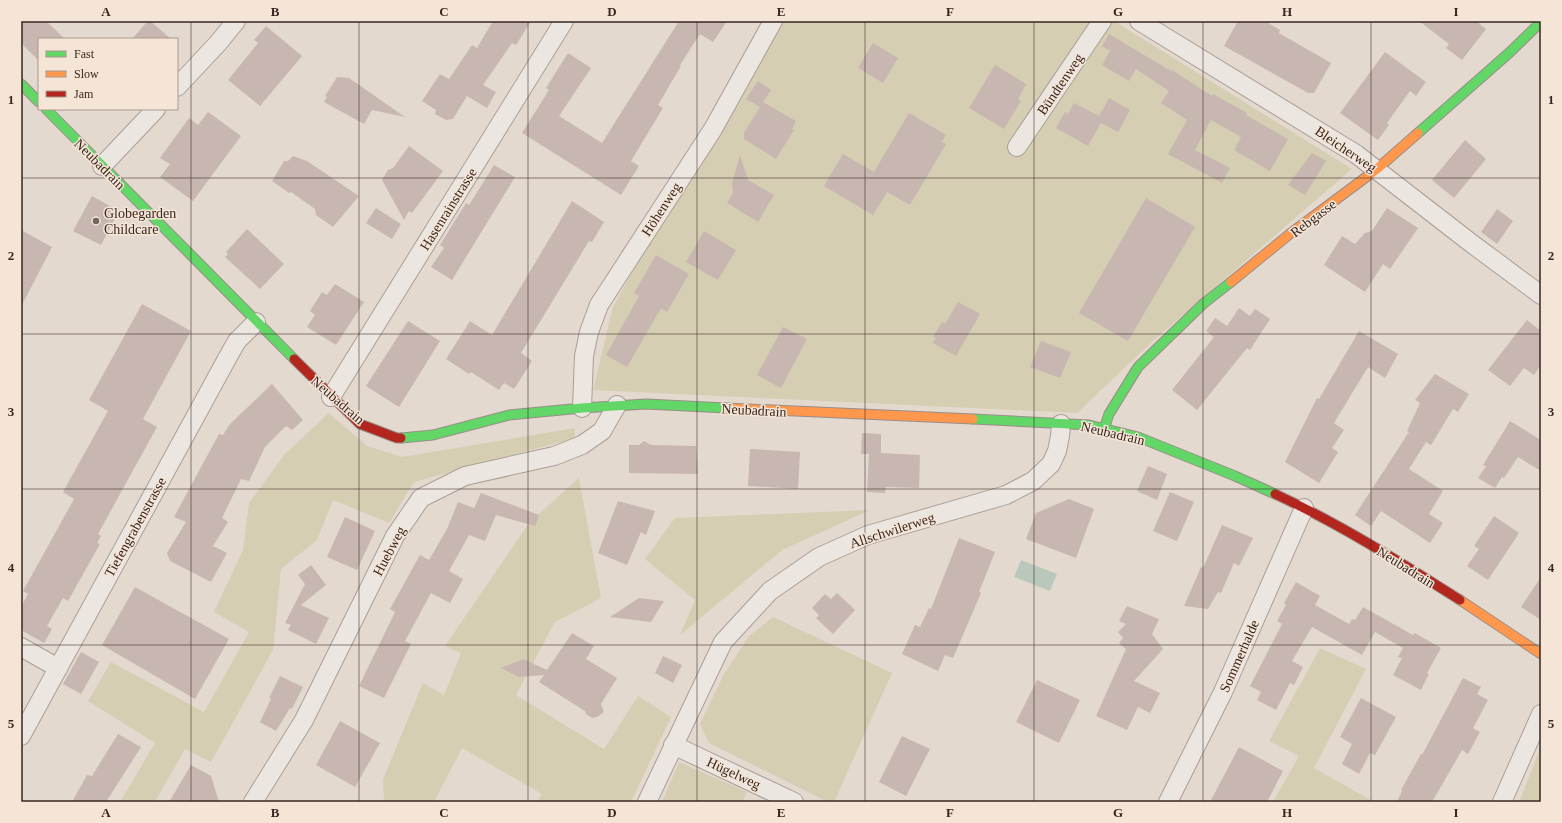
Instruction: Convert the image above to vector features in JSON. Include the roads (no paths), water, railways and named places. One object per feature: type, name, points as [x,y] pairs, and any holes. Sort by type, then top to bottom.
[{"type":"street","points":[[178,86],[219,42],[236,21]]},
{"type":"street","name":"Hasenrainstrasse","points":[[332,397],[564,21]]},
{"type":"street","name":"Höhenweg","points":[[582,408],[584,356],[588,332],[599,305],[713,129],[772,21]]},
{"type":"street","name":"Bündtenweg","points":[[1017,147],[1102,21]]},
{"type":"street","name":"Bleicherweg","points":[[1139,21],[1356,154],[1541,295]]},
{"type":"street","name":"Rebgasse","points":[[1104,429],[1109,414],[1138,367],[1203,304],[1377,169],[1509,53],[1541,22]]},
{"type":"street","points":[[21,84],[38,101]]},
{"type":"street","name":"Neubadrain","points":[[47,110],[256,322],[360,424],[397,438],[433,435],[509,416],[582,408],[646,404],[1089,425],[1144,439],[1235,476],[1304,508],[1388,555],[1541,654]]},
{"type":"street","points":[[102,166],[155,110]]},
{"type":"street","name":"Tiefengrabenstrasse","points":[[21,736],[229,355],[237,341],[256,322]]},
{"type":"street","name":"Huebweg","points":[[253,802],[304,720],[394,536],[421,498],[465,476],[554,456],[582,445],[602,431],[617,405]]},
{"type":"street","name":"Allschwilerweg","points":[[647,802],[723,642],[770,591],[819,557],[868,534],[1006,495],[1033,481],[1051,464],[1057,451],[1061,424]]},
{"type":"street","name":"Sommerhalde","points":[[1168,802],[1229,677],[1304,508]]},
{"type":"street","points":[[21,646],[58,668]]},
{"type":"street","points":[[1502,802],[1541,714]]},
{"type":"street","name":"Hügelweg","points":[[673,745],[794,802]]},
{"type":"place","name":"Globegarden Childcare","points":[[96,221]]}]
